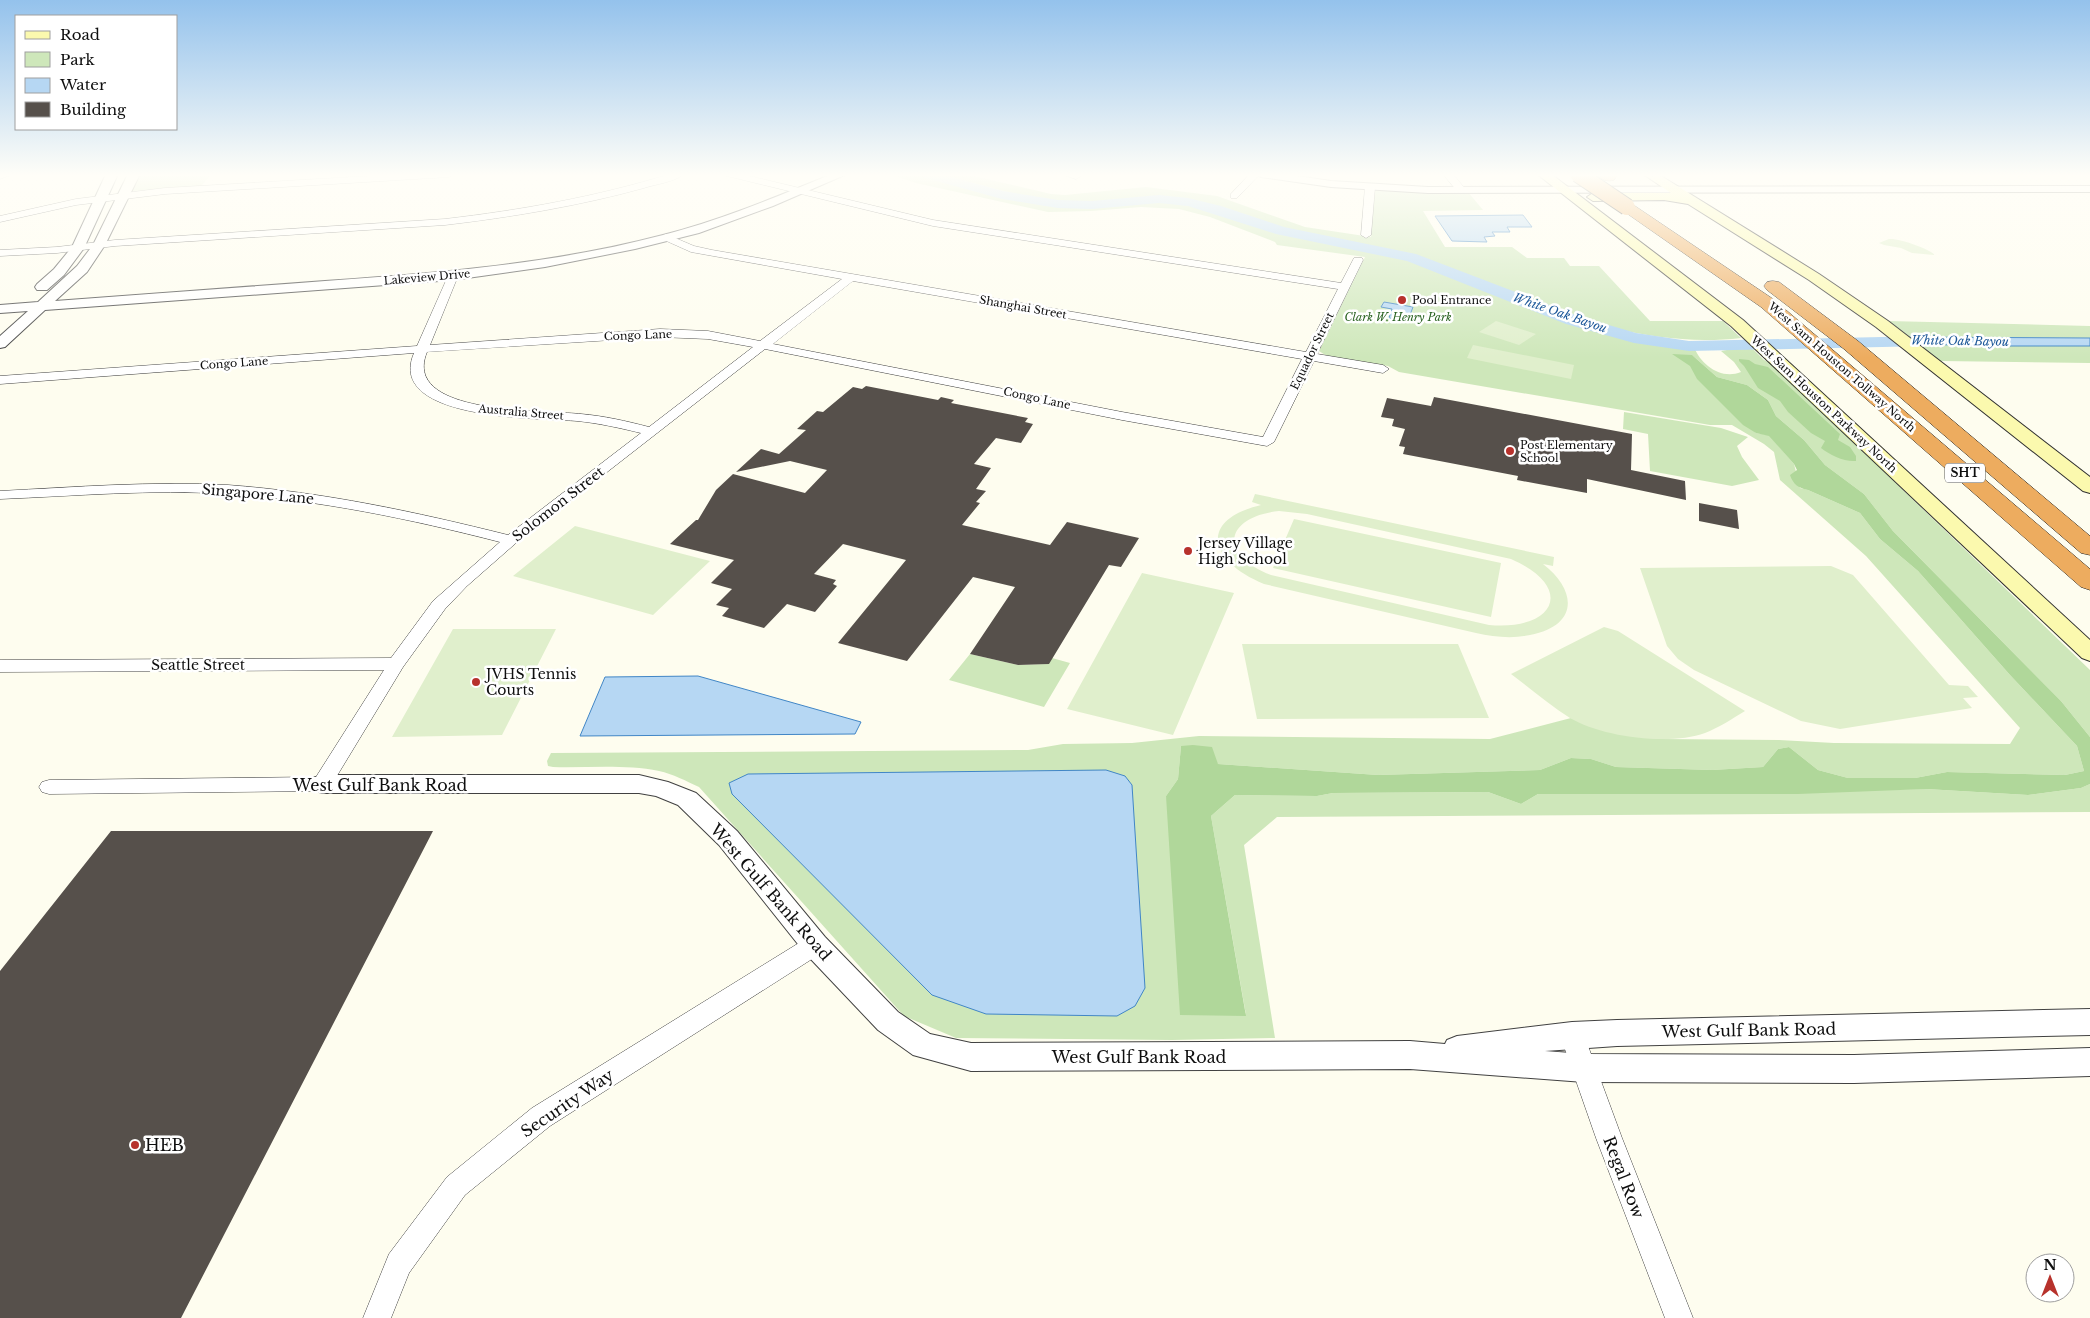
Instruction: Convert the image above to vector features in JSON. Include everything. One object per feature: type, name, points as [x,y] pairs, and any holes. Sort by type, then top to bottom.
[{"type":"highway","name":"West Sam Houston Tollway North","points":[[1669,236],[1786,319],[2090,582]]},
{"type":"highway","name":"West Sam Houston Tollway North","points":[[1760,277],[1823,323],[2090,548]]},
{"type":"main road","name":"West Sam Houston Parkway North","points":[[1621,236],[1737,323],[2090,652]]},
{"type":"main road","points":[[1746,236],[1882,324],[2090,487]]},
{"type":"street","points":[[0,323],[59,272],[78,248],[84,236]]},
{"type":"street","points":[[0,344],[82,269],[104,236]]},
{"type":"street","points":[[0,253],[229,236]]},
{"type":"street","name":"Lakeview Drive","points":[[0,309],[453,276],[580,257],[674,236]]},
{"type":"street","points":[[1016,236],[1344,287]]},
{"type":"street","name":"Shanghai Street","points":[[666,238],[691,249],[1383,369]]},
{"type":"street","name":"Equador Street","points":[[1267,442],[1358,260]]},
{"type":"street","name":"Australia Street","points":[[453,276],[417,362],[417,373],[421,383],[433,395],[448,402],[486,411],[602,420],[652,432]]},
{"type":"street","name":"Solomon Street","points":[[322,784],[396,664],[439,605],[461,583],[511,540],[851,277]]},
{"type":"street","name":"Congo Lane","points":[[0,380],[423,348],[660,333],[708,335],[846,360],[1122,416],[1267,442]]},
{"type":"street","name":"Singapore Lane","points":[[0,495],[150,489],[256,492],[362,505],[511,540]]},
{"type":"street","name":"Seattle Street","points":[[0,666],[396,664]]},
{"type":"street","name":"West Gulf Bank Road","points":[[49,787],[322,784],[639,784],[660,788],[687,799],[728,838],[815,945],[888,1021],[923,1046],[971,1057],[1410,1055],[1584,1068],[1854,1069],[2090,1062]]},
{"type":"street","name":"Security Way","points":[[376,1318],[398,1264],[456,1186],[542,1117],[815,945]]},
{"type":"street","name":"West Gulf Bank Road","points":[[1410,1055],[1572,1035],[2090,1022]]},
{"type":"street","name":"Regal Row","points":[[1572,1035],[1679,1318]]},
{"type":"green space","name":"Clark W. Henry Park","points":[[1258,236],[1289,236],[1409,259],[1575,325],[1637,340],[1694,347],[1701,360],[1713,369],[1726,374],[1741,372],[1734,362],[1721,351],[1750,346],[1764,360],[1771,363],[2090,670],[2090,737],[2061,701],[1893,531],[1864,494],[1825,465],[1804,440],[1776,416],[1768,400],[1747,385],[1717,377],[1692,355],[1756,433],[1769,435],[1794,464],[1800,488],[1860,513],[1880,539],[1918,571],[2010,675],[2077,746],[2084,771],[2065,775],[1947,772],[1915,778],[1848,778],[1818,770],[1789,747],[1778,749],[1763,767],[1712,770],[1616,767],[1591,759],[1571,758],[1540,770],[1378,775],[1218,764],[1181,746],[1178,779],[1166,796],[1246,1015],[1211,816],[1235,795],[1317,796],[1333,793],[1488,792],[1521,804],[1538,794],[1926,789],[2028,795],[2081,788],[2090,784],[2090,812],[1277,817],[1244,845],[1275,1038],[1172,1040],[956,1038],[904,1016],[699,787],[669,774],[646,769],[548,766],[547,761],[551,753],[1028,750],[1063,744],[1132,743],[1199,736],[1490,739],[1571,718],[1614,733],[1660,739],[1779,740],[1834,743],[2010,744],[2020,728],[1866,556],[1780,480],[1774,452],[1764,444],[1732,425],[1710,425],[1399,372],[1388,366],[1327,356],[1319,351],[1365,257],[1277,245],[1275,242]]},
{"type":"green space","points":[[1311,236],[1438,236],[1445,247],[1512,247],[1527,258],[1564,258],[1570,266],[1599,266],[1650,321],[1723,321],[1741,338],[1709,340],[1676,339],[1613,328],[1582,320],[1521,299],[1417,256],[1393,250]]},
{"type":"green space","points":[[1889,239],[1914,244],[1935,255],[1912,253],[1901,248],[1879,243]]},
{"type":"green space","points":[[1496,321],[1536,334],[1519,345],[1479,332]]},
{"type":"green space","points":[[1888,321],[2090,326],[2090,363],[1941,361]]},
{"type":"green space","points":[[1473,345],[1574,365],[1571,379],[1467,358]]},
{"type":"green space","points":[[1672,354],[1692,355],[1717,377],[1747,385],[1768,400],[1776,416],[1804,440],[1825,465],[1864,494],[1893,531],[2061,701],[2090,737],[2090,784],[2081,788],[2028,795],[1926,789],[1798,794],[1538,794],[1521,804],[1488,792],[1333,793],[1317,796],[1235,795],[1211,816],[1246,1016],[1180,1015],[1166,796],[1178,779],[1181,746],[1212,747],[1218,764],[1378,775],[1540,770],[1571,758],[1591,759],[1616,767],[1712,770],[1763,767],[1778,749],[1789,747],[1818,770],[1848,778],[1915,778],[1947,772],[2065,775],[2084,771],[2077,746],[2010,675],[1918,571],[1880,539],[1860,513],[1796,485],[1790,475],[1797,470],[1794,464],[1769,436],[1756,433],[1743,425],[1697,379],[1690,366]]},
{"type":"green space","points":[[1739,359],[1749,360],[1755,364],[1768,367],[1840,434],[1838,440],[1850,447],[1856,456],[1856,461],[1837,458],[1821,448],[1825,441],[1811,433],[1788,412],[1780,401],[1758,388]]},
{"type":"green space","points":[[1624,412],[1721,428],[1748,437],[1737,446],[1742,457],[1759,480],[1732,486],[1650,471],[1648,434],[1623,429]]},
{"type":"green space","points":[[1255,494],[1554,557],[1553,566],[1543,564],[1562,585],[1567,596],[1568,606],[1564,616],[1557,624],[1546,630],[1523,636],[1496,636],[1264,584],[1232,565],[1223,554],[1218,543],[1219,531],[1226,521],[1240,512],[1261,505],[1252,502]],"holes":[[[1279,511],[1307,514],[1511,559],[1532,570],[1545,582],[1550,594],[1549,605],[1542,614],[1529,621],[1511,625],[1489,625],[1271,575],[1254,567],[1242,557],[1236,548],[1234,538],[1238,529],[1247,521],[1261,515]]]},
{"type":"green space","points":[[1294,519],[1501,563],[1491,617],[1273,568]]},
{"type":"green space","points":[[575,526],[710,561],[653,615],[513,576]]},
{"type":"green space","points":[[1831,566],[1853,575],[1949,685],[1968,686],[1978,697],[1963,698],[1972,708],[1840,729],[1801,721],[1694,670],[1678,659],[1667,646],[1640,568]]},
{"type":"green space","points":[[1142,573],[1234,593],[1173,735],[1067,709]]},
{"type":"green space","points":[[1604,627],[1618,631],[1745,711],[1710,731],[1690,737],[1655,739],[1617,735],[1584,725],[1570,718],[1511,674]]},
{"type":"green space","name":"JVHS Tennis Courts","points":[[453,629],[556,629],[502,735],[392,737]]},
{"type":"green space","points":[[1242,644],[1458,644],[1489,718],[1257,719]]},
{"type":"green space","points":[[970,654],[1018,665],[1048,664],[1052,658],[1070,663],[1044,707],[949,680]]},
{"type":"water","points":[[1448,236],[1495,236],[1484,237],[1487,242],[1452,241]]},
{"type":"water","points":[[1384,302],[1413,307],[1410,315],[1425,318],[1422,324],[1389,318],[1392,309],[1381,307]]},
{"type":"water","points":[[1909,337],[2090,338],[2090,346],[1918,344]]},
{"type":"water","points":[[698,676],[861,722],[855,734],[580,736],[605,677]]},
{"type":"water","points":[[1106,770],[1125,776],[1132,785],[1145,988],[1135,1006],[1117,1016],[986,1014],[932,995],[732,794],[729,783],[748,774]]},
{"type":"building","points":[[866,386],[938,400],[941,397],[954,400],[951,403],[1028,418],[1025,422],[1033,424],[1021,443],[996,438],[974,464],[991,468],[976,489],[986,491],[976,502],[980,503],[962,525],[1050,545],[1067,522],[1139,538],[1121,567],[1109,565],[1049,664],[1018,665],[970,654],[1015,587],[973,577],[907,661],[838,643],[906,560],[843,544],[814,574],[836,580],[833,584],[837,586],[815,612],[787,604],[764,628],[722,616],[729,608],[716,605],[732,589],[711,583],[734,560],[670,544],[698,520],[716,490],[733,474],[805,493],[827,470],[790,461],[736,472],[761,449],[779,454],[806,430],[797,429],[817,411],[823,412],[853,387],[862,389]]},
{"type":"building","name":"Post Elementary School","points":[[1434,397],[1632,434],[1631,470],[1685,481],[1686,500],[1587,479],[1587,493],[1517,480],[1518,476],[1403,454],[1405,447],[1399,446],[1405,429],[1392,426],[1394,419],[1381,417],[1387,398],[1431,406]]},
{"type":"building","points":[[1699,503],[1737,510],[1739,529],[1699,521]]},
{"type":"building","name":"HEB","points":[[111,831],[433,831],[181,1318],[0,1318],[0,971]]},
{"type":"waterway","name":"White Oak Bayou","points":[[1304,236],[1411,257],[1572,320],[1634,338],[1689,346],[1928,341]]},
{"type":"place","name":"Pool Entrance","points":[[1402,300]]},
{"type":"place","name":"Post Elementary School","points":[[1510,451]]},
{"type":"place","name":"Jersey Village High School","points":[[1188,551]]},
{"type":"place","name":"JVHS Tennis Courts","points":[[476,682]]},
{"type":"place","name":"HEB","points":[[135,1145]]}]
